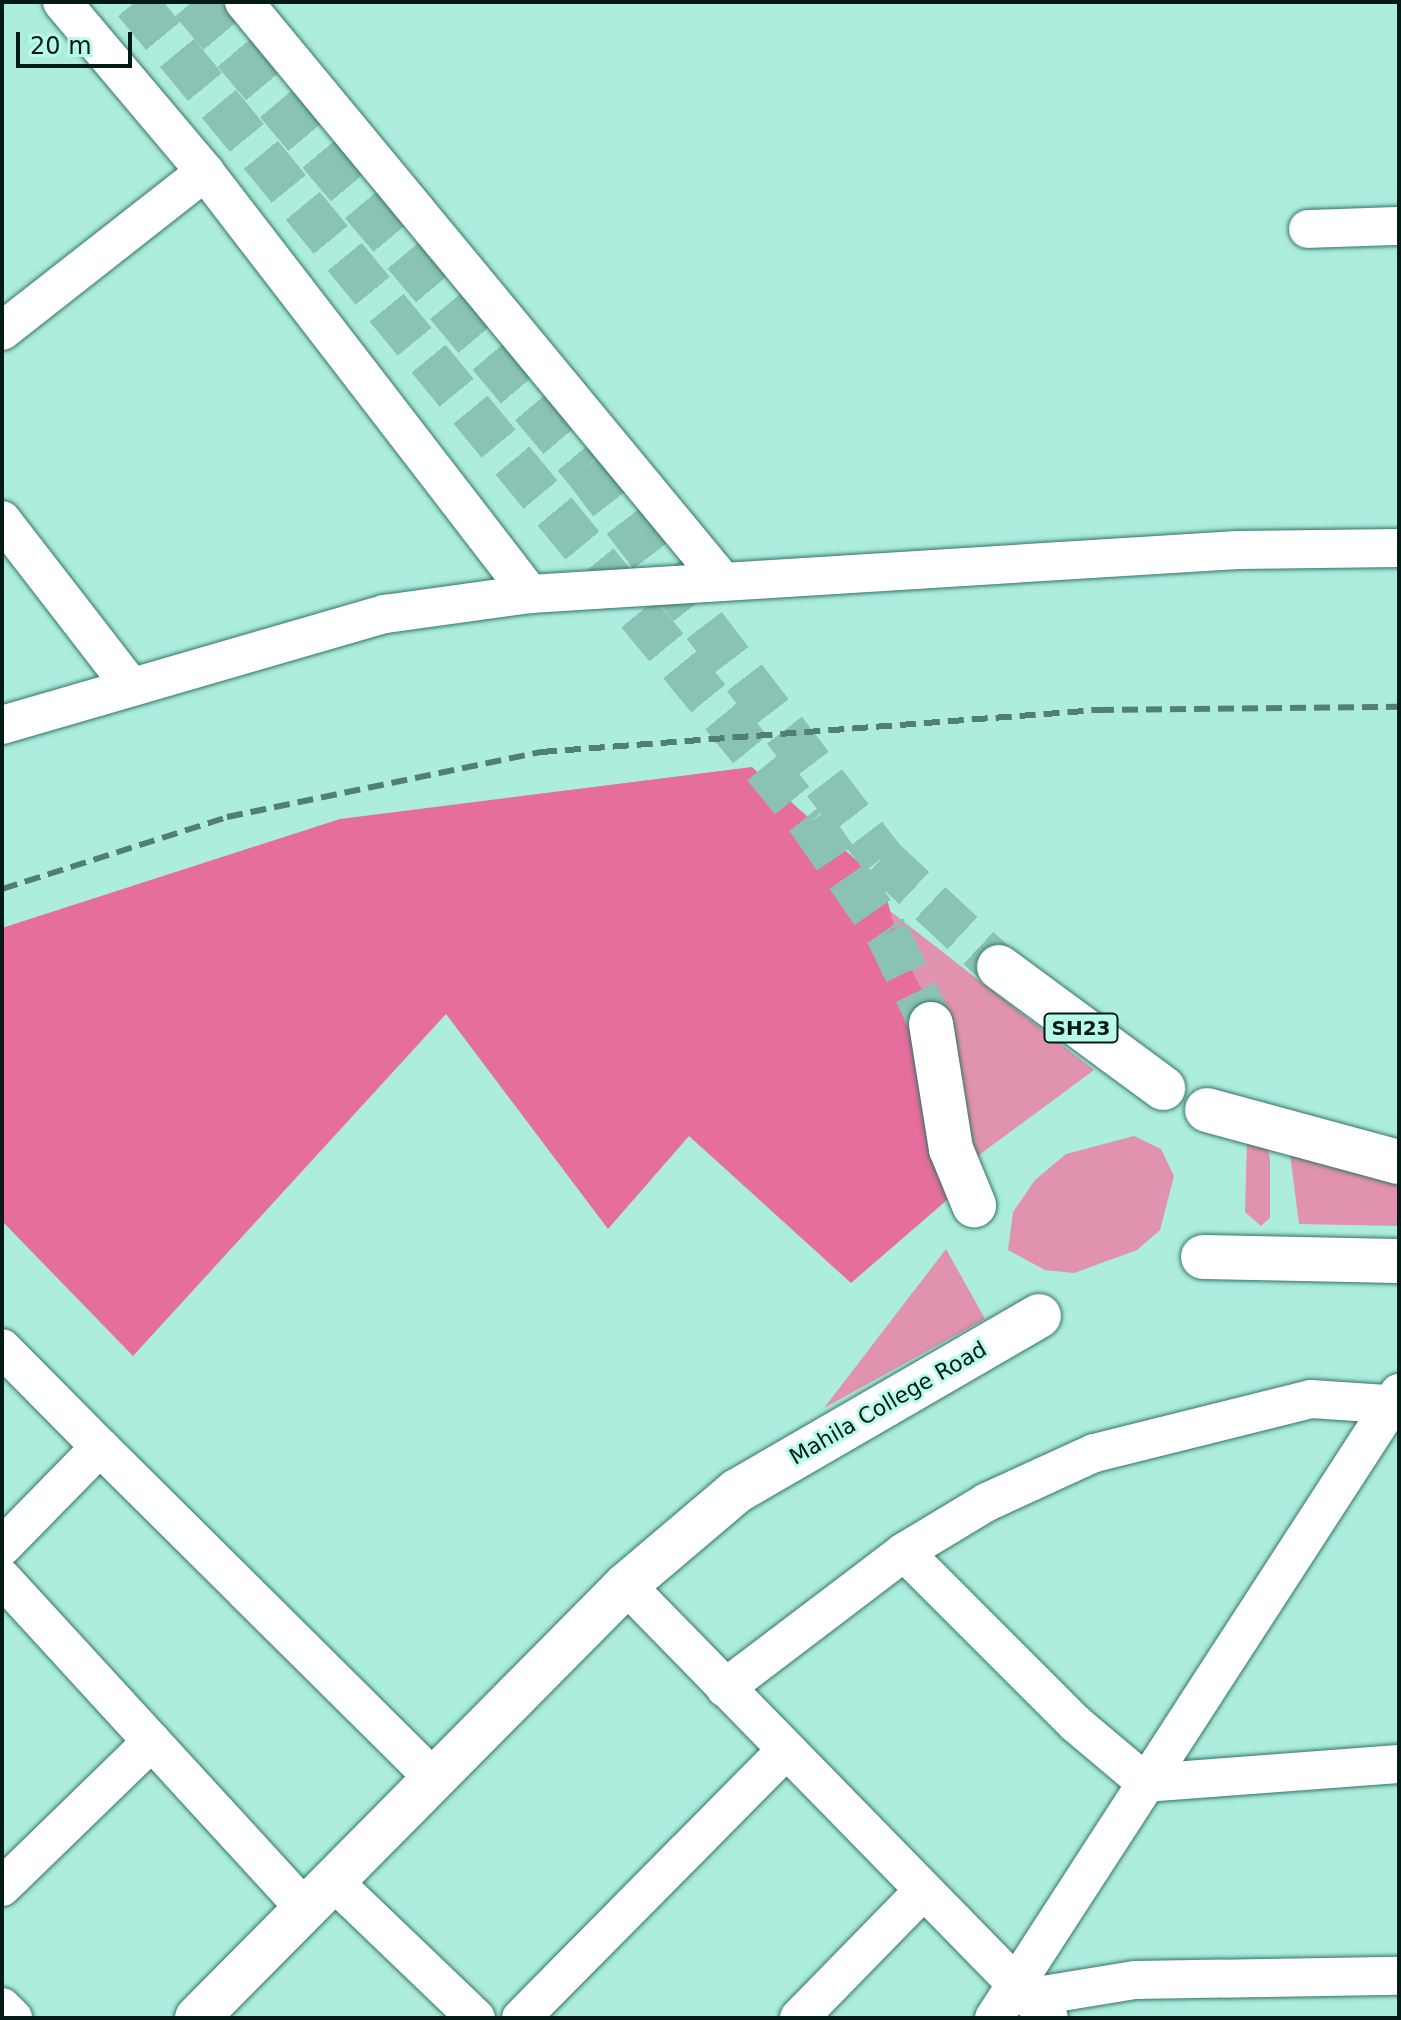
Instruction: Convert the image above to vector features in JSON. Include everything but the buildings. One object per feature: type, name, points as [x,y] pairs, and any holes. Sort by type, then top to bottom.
[{"type":"main road","name":"SH23","points":[[999,967],[1163,1088]]},
{"type":"main road","points":[[931,1024],[951,1149],[974,1205]]},
{"type":"main road","points":[[1207,1110],[1399,1162]]},
{"type":"main road","points":[[1203,1257],[1399,1261]]},
{"type":"main road","name":"Mahila College Road","points":[[197,2018],[626,1585],[737,1491],[1039,1316]]},
{"type":"street","points":[[62,2],[205,172],[530,594]]},
{"type":"street","points":[[244,2],[720,578]]},
{"type":"street","points":[[2,331],[205,172]]},
{"type":"street","points":[[1308,229],[1399,226]]},
{"type":"street","points":[[2,520],[131,687]]},
{"type":"street","points":[[2,725],[385,614],[530,594],[720,578],[1399,548]]},
{"type":"street","points":[[2,1348],[434,1779]]},
{"type":"street","points":[[725,1688],[904,1552],[987,1502],[1094,1453],[1311,1399],[1392,1399]]},
{"type":"street","points":[[1032,1999],[1146,1783],[1392,1399]]},
{"type":"street","points":[[2,1547],[100,1447]]},
{"type":"street","points":[[904,1552],[1076,1724],[1146,1783],[1399,1764]]},
{"type":"street","points":[[2,1578],[152,1741],[319,1895],[476,2018]]},
{"type":"street","points":[[626,1585],[922,1892],[1032,1999]]},
{"type":"street","points":[[2,1887],[152,1741]]},
{"type":"street","points":[[521,2018],[785,1751]]},
{"type":"street","points":[[799,2018],[922,1892]]},
{"type":"street","points":[[994,2018],[1032,1999],[1135,1980],[1399,1976]]},
{"type":"street","points":[[2,2007],[13,2018]]},
{"type":"shaded area","points":[[752,767],[883,884],[900,948],[938,1019],[962,1187],[851,1283],[689,1136],[608,1229],[446,1014],[133,1356],[2,1221],[2,928],[340,819]]},
{"type":"shaded area","points":[[890,911],[1094,1070],[960,1169],[938,1019],[900,948]]},
{"type":"shaded area","points":[[1134,1136],[1161,1149],[1174,1176],[1160,1230],[1137,1250],[1074,1273],[1045,1270],[1008,1250],[1013,1212],[1035,1180],[1066,1154]]},
{"type":"shaded area","points":[[1247,1141],[1267,1145],[1270,1159],[1270,1218],[1261,1226],[1245,1212]]},
{"type":"shaded area","points":[[1289,1146],[1399,1184],[1399,1226],[1299,1224]]},
{"type":"shaded area","points":[[946,1249],[985,1319],[824,1408]]},
{"type":"tunnel","points":[[135,2],[810,822],[887,933],[931,1024]]},
{"type":"tunnel","points":[[192,2],[584,468],[882,858],[999,967]]},
{"type":"railway","points":[[2,889],[227,817],[541,752],[1098,710],[1399,707]]}]
